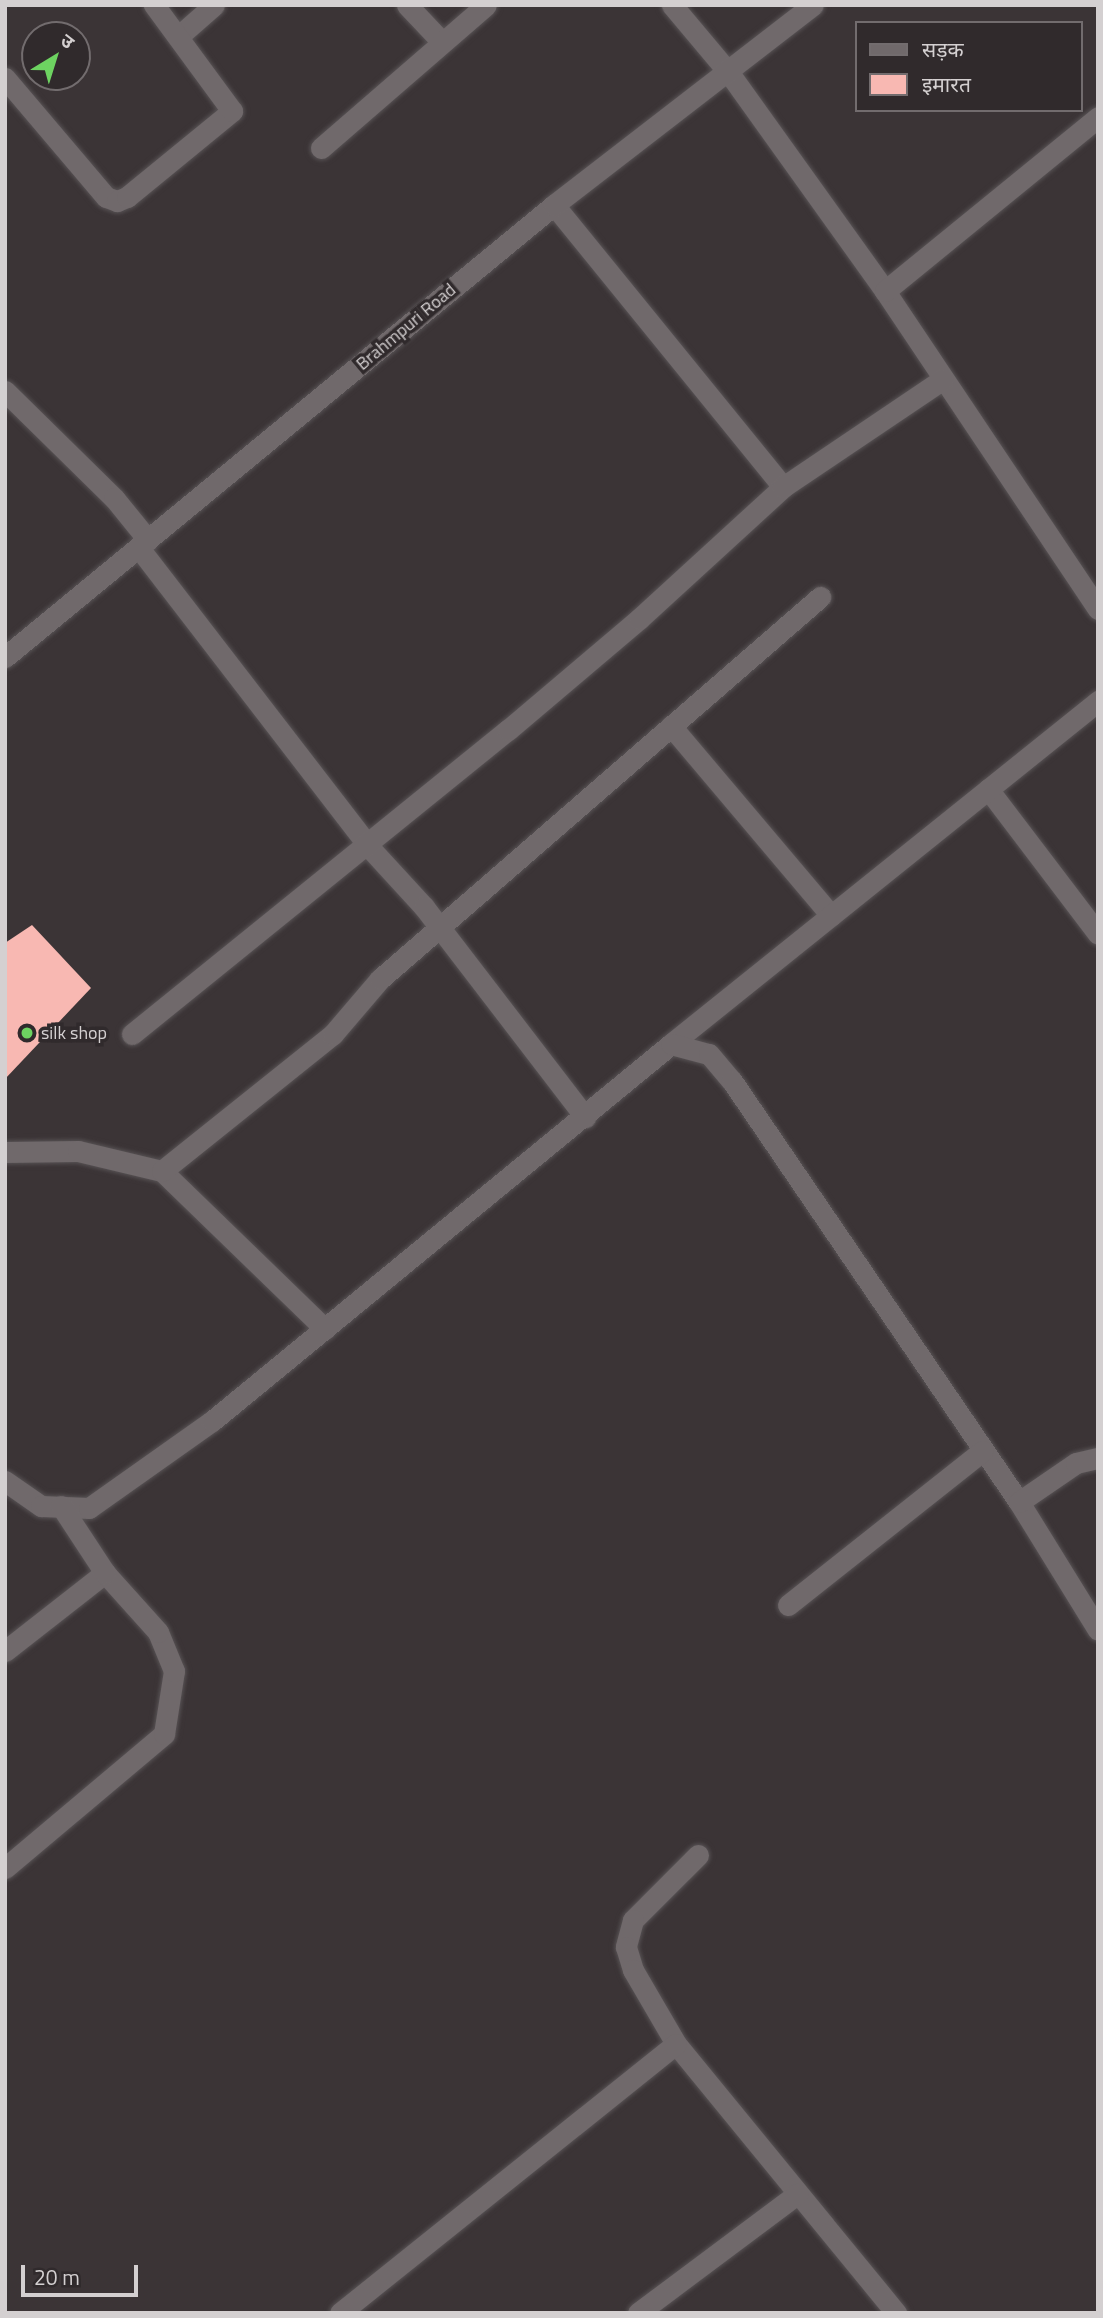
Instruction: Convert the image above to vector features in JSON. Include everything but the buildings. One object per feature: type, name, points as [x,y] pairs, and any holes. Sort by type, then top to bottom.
[{"type":"street","points":[[5,78],[106,197],[117,201],[232,111],[180,35],[154,5]]},
{"type":"street","points":[[180,35],[214,5]]},
{"type":"street","points":[[407,5],[442,42]]},
{"type":"street","points":[[321,148],[486,5]]},
{"type":"street","points":[[672,5],[729,73],[885,291],[1098,609]]},
{"type":"street","name":"Brahmpuri Road","points":[[5,657],[554,205],[729,73],[813,5]]},
{"type":"street","points":[[885,291],[1098,117]]},
{"type":"street","points":[[554,205],[783,486]]},
{"type":"street","points":[[132,1034],[369,847],[639,619],[783,486],[943,379]]},
{"type":"street","points":[[5,391],[114,498],[144,544],[369,847],[440,928],[585,1117]]},
{"type":"street","points":[[162,1171],[333,1034],[380,979],[820,597]]},
{"type":"street","points":[[5,1480],[41,1506],[89,1507],[212,1421],[671,1044],[1098,701]]},
{"type":"street","points":[[671,726],[831,915]]},
{"type":"street","points":[[988,789],[1098,934]]},
{"type":"street","points":[[671,1044],[709,1054],[732,1082],[1019,1502],[1098,1630]]},
{"type":"street","points":[[5,1152],[78,1152],[162,1171],[325,1329]]},
{"type":"street","points":[[788,1605],[982,1451]]},
{"type":"street","points":[[1019,1502],[1076,1463],[1098,1458]]},
{"type":"street","points":[[5,1868],[164,1734],[174,1671],[158,1632],[105,1573],[61,1506]]},
{"type":"street","points":[[5,1651],[105,1573]]},
{"type":"street","points":[[698,1855],[633,1920],[626,1947],[633,1970],[676,2043],[896,2313]]},
{"type":"street","points":[[340,2313],[676,2043]]},
{"type":"street","points":[[638,2313],[797,2194]]},
{"type":"place","name":"silk shop","points":[[27,1033]]}]
